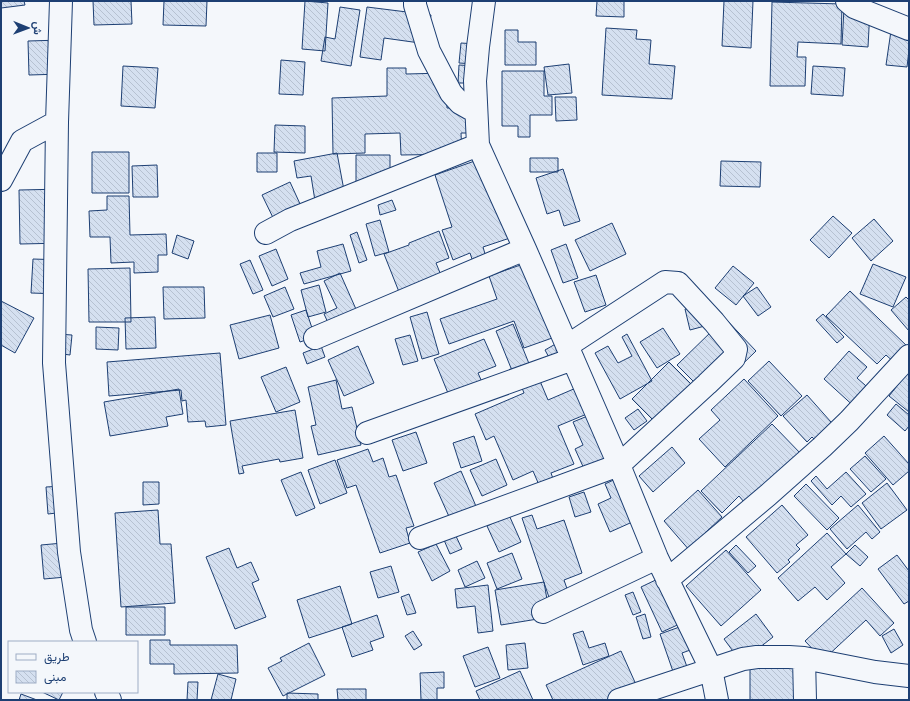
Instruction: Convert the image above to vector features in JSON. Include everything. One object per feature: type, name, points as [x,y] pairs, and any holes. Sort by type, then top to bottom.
[{"type":"street","points":[[61,1],[54,363],[69,552],[81,630],[85,641]]},
{"type":"street","points":[[415,1],[429,51],[450,93],[460,103],[476,112]]},
{"type":"street","points":[[484,1],[475,81],[478,144],[619,465],[657,558],[711,670],[717,700]]},
{"type":"street","points":[[847,1],[854,8],[909,29]]},
{"type":"street","points":[[1,180],[22,141],[58,122]]},
{"type":"street","points":[[266,233],[290,220],[478,144]]},
{"type":"street","points":[[315,338],[525,249]]},
{"type":"street","points":[[367,433],[570,352],[665,282],[678,282],[736,349],[734,358],[619,465],[420,538]]},
{"type":"street","points":[[668,580],[822,447],[849,421],[909,356]]},
{"type":"street","points":[[543,612],[657,558]]},
{"type":"street","points":[[619,700],[743,659],[757,657],[804,658],[875,672],[909,676]]},
{"type":"street","points":[[804,658],[805,700]]},
{"type":"building","points":[[1,1],[24,1],[25,5],[1,8]]},
{"type":"building","points":[[93,1],[131,1],[132,24],[94,25]]},
{"type":"building","points":[[164,1],[207,1],[206,26],[163,25]]},
{"type":"building","points":[[305,1],[328,3],[325,51],[302,49]]},
{"type":"building","points":[[597,1],[624,1],[624,17],[596,16]]},
{"type":"building","points":[[724,1],[753,1],[751,48],[722,46]]},
{"type":"building","points":[[772,2],[842,4],[841,44],[798,42],[797,57],[806,57],[805,86],[770,86]]},
{"type":"building","points":[[340,7],[360,10],[351,66],[321,61],[325,37],[335,39]]},
{"type":"building","points":[[367,7],[431,15],[427,44],[384,38],[381,60],[360,57]]},
{"type":"building","points":[[844,8],[870,9],[868,47],[842,45]]},
{"type":"building","points":[[893,17],[909,19],[909,50],[907,67],[886,65]]},
{"type":"building","points":[[606,28],[637,30],[636,39],[651,40],[649,64],[675,66],[672,99],[602,95]]},
{"type":"building","points":[[505,30],[518,30],[518,42],[536,42],[536,65],[505,65]]},
{"type":"building","points":[[62,40],[63,74],[29,75],[28,41]]},
{"type":"building","points":[[461,43],[476,44],[475,64],[459,63]]},
{"type":"building","points":[[281,60],[305,62],[303,95],[279,94]]},
{"type":"building","points":[[569,64],[572,93],[548,95],[544,67]]},
{"type":"building","points":[[459,65],[477,66],[476,83],[458,83]]},
{"type":"building","points":[[123,66],[158,68],[155,108],[121,106]]},
{"type":"building","points":[[813,66],[845,68],[843,96],[811,94]]},
{"type":"building","points":[[387,68],[406,68],[406,74],[446,73],[447,108],[467,108],[468,133],[461,133],[462,154],[401,155],[400,133],[365,134],[365,153],[333,154],[332,98],[387,96]]},
{"type":"building","points":[[502,71],[544,71],[544,96],[552,96],[552,115],[530,115],[530,137],[518,137],[518,126],[502,126]]},
{"type":"building","points":[[555,97],[576,97],[577,120],[556,121]]},
{"type":"building","points":[[275,125],[305,126],[305,153],[274,152]]},
{"type":"building","points":[[92,152],[129,152],[129,193],[92,193]]},
{"type":"building","points":[[257,153],[277,153],[277,172],[257,172]]},
{"type":"building","points":[[337,153],[346,201],[316,207],[311,176],[297,178],[294,161]]},
{"type":"building","points":[[356,155],[390,155],[390,185],[356,184]]},
{"type":"building","points":[[486,157],[513,237],[483,247],[488,264],[475,268],[470,253],[453,260],[442,230],[452,227],[435,175]]},
{"type":"building","points":[[530,158],[558,158],[558,172],[530,172]]},
{"type":"building","points":[[721,161],[761,162],[760,187],[720,186]]},
{"type":"building","points":[[157,165],[158,197],[133,197],[132,166]]},
{"type":"building","points":[[563,169],[580,221],[564,226],[559,210],[547,214],[536,178]]},
{"type":"building","points":[[290,182],[306,217],[279,230],[262,195]]},
{"type":"building","points":[[65,189],[66,243],[20,244],[19,190]]},
{"type":"building","points":[[107,196],[129,196],[130,235],[166,234],[167,255],[158,255],[158,272],[134,273],[134,262],[111,263],[110,237],[90,237],[89,211],[107,210]]},
{"type":"building","points":[[392,200],[396,210],[380,215],[378,205]]},
{"type":"building","points":[[833,216],[852,233],[829,258],[810,240]]},
{"type":"building","points":[[874,219],[893,241],[871,261],[852,238]]},
{"type":"building","points":[[380,220],[389,252],[375,256],[366,224]]},
{"type":"building","points":[[612,223],[626,254],[590,271],[575,240]]},
{"type":"building","points":[[439,231],[449,258],[436,263],[445,285],[403,302],[384,254],[409,245],[409,243]]},
{"type":"building","points":[[357,232],[367,260],[359,263],[350,235]]},
{"type":"building","points":[[177,235],[194,241],[188,259],[172,253]]},
{"type":"building","points":[[343,244],[351,271],[304,284],[300,273],[321,267],[317,251]]},
{"type":"building","points":[[566,244],[578,278],[563,283],[551,250]]},
{"type":"building","points":[[276,249],[288,279],[272,286],[259,256]]},
{"type":"building","points":[[33,259],[63,260],[61,294],[31,293]]},
{"type":"building","points":[[250,260],[263,290],[253,294],[240,264]]},
{"type":"building","points":[[529,262],[555,337],[524,348],[514,321],[449,344],[440,319],[497,299],[489,276]]},
{"type":"building","points":[[873,264],[906,277],[893,307],[860,294]]},
{"type":"building","points":[[733,266],[754,283],[736,305],[715,288]]},
{"type":"building","points":[[130,268],[131,322],[89,322],[88,269]]},
{"type":"building","points":[[340,273],[359,316],[331,329],[324,314],[337,308],[324,281]]},
{"type":"building","points":[[596,275],[606,305],[585,312],[574,282]]},
{"type":"building","points":[[319,285],[326,312],[308,317],[301,290]]},
{"type":"building","points":[[163,287],[204,287],[205,318],[164,319]]},
{"type":"building","points":[[285,287],[294,309],[273,317],[264,296]]},
{"type":"building","points":[[757,287],[771,307],[758,316],[743,296]]},
{"type":"building","points":[[850,291],[909,348],[896,364],[886,355],[877,364],[826,316]]},
{"type":"building","points":[[906,297],[909,300],[909,331],[891,310]]},
{"type":"building","points":[[1,301],[34,318],[15,353],[1,345]]},
{"type":"building","points":[[707,304],[712,324],[690,330],[685,309]]},
{"type":"building","points":[[306,310],[315,337],[300,342],[291,315]]},
{"type":"building","points":[[427,312],[439,354],[422,359],[410,317]]},
{"type":"building","points":[[721,314],[756,351],[713,393],[696,384],[677,365],[715,328]]},
{"type":"building","points":[[823,314],[844,337],[837,343],[816,320]]},
{"type":"building","points":[[270,315],[279,348],[239,359],[230,325]]},
{"type":"building","points":[[155,317],[156,348],[126,349],[125,318]]},
{"type":"building","points":[[513,324],[532,371],[515,378],[496,331]]},
{"type":"building","points":[[96,327],[119,328],[118,350],[96,349]]},
{"type":"building","points":[[663,328],[680,354],[657,368],[640,342]]},
{"type":"building","points":[[57,334],[72,335],[70,355],[55,353]]},
{"type":"building","points":[[627,334],[652,381],[620,399],[595,353],[608,346],[618,363],[632,356],[622,337]]},
{"type":"building","points":[[410,335],[418,361],[403,365],[395,339]]},
{"type":"building","points":[[484,339],[496,366],[478,373],[485,389],[452,403],[434,359]]},
{"type":"building","points":[[559,342],[566,355],[552,363],[545,350]]},
{"type":"building","points":[[321,346],[325,357],[307,364],[303,353]]},
{"type":"building","points":[[358,346],[374,383],[344,396],[328,360]]},
{"type":"building","points":[[849,351],[867,367],[857,378],[874,393],[858,410],[824,379]]},
{"type":"building","points":[[220,353],[226,425],[206,427],[205,421],[188,422],[186,400],[182,401],[181,390],[109,396],[107,362]]},
{"type":"building","points":[[769,361],[802,396],[781,416],[748,381]]},
{"type":"building","points":[[669,362],[705,398],[653,420],[632,399]]},
{"type":"building","points":[[286,367],[300,402],[276,412],[261,377]]},
{"type":"building","points":[[909,371],[909,412],[889,396]]},
{"type":"building","points":[[744,379],[778,416],[725,467],[699,439],[720,420],[711,410]]},
{"type":"building","points":[[336,380],[342,409],[352,407],[361,445],[318,455],[311,426],[316,425],[308,387]]},
{"type":"building","points":[[540,381],[548,400],[583,385],[594,411],[558,426],[574,464],[551,473],[556,487],[542,492],[533,471],[513,480],[494,436],[486,440],[475,414],[524,393],[522,388]]},
{"type":"building","points":[[179,389],[183,414],[166,417],[168,426],[110,436],[104,402]]},
{"type":"building","points":[[807,395],[839,431],[821,446],[812,437],[807,442],[783,416]]},
{"type":"building","points":[[896,404],[909,415],[909,426],[905,431],[887,415]]},
{"type":"building","points":[[638,409],[647,421],[634,430],[625,418]]},
{"type":"building","points":[[295,410],[303,458],[280,462],[279,459],[242,466],[244,473],[239,474],[230,421]]},
{"type":"building","points":[[590,415],[610,463],[586,473],[575,449],[583,445],[573,422]]},
{"type":"building","points":[[772,424],[803,456],[749,508],[739,496],[722,513],[701,491]]},
{"type":"building","points":[[416,432],[427,463],[403,471],[392,440]]},
{"type":"building","points":[[474,436],[482,461],[461,468],[453,443]]},
{"type":"building","points":[[884,436],[909,464],[909,471],[893,485],[865,453]]},
{"type":"building","points":[[672,447],[685,463],[653,492],[639,476]]},
{"type":"building","points":[[368,449],[373,462],[383,458],[389,477],[396,475],[414,526],[406,528],[410,543],[380,553],[356,485],[347,488],[337,460]]},
{"type":"building","points":[[865,456],[886,479],[871,492],[850,469]]},
{"type":"building","points":[[496,459],[507,485],[482,496],[470,470]]},
{"type":"building","points":[[335,460],[347,493],[320,504],[308,470]]},
{"type":"building","points":[[461,471],[481,518],[455,530],[434,483]]},
{"type":"building","points":[[301,472],[315,508],[296,516],[281,480]]},
{"type":"building","points":[[846,472],[866,494],[851,507],[841,496],[832,505],[811,481],[816,476],[827,489]]},
{"type":"building","points":[[620,477],[639,519],[610,532],[598,504],[611,498],[605,484]]},
{"type":"building","points":[[143,482],[159,482],[159,504],[143,505]]},
{"type":"building","points":[[887,483],[907,510],[881,529],[862,503]]},
{"type":"building","points":[[806,484],[839,518],[827,530],[794,496]]},
{"type":"building","points":[[63,486],[65,512],[48,514],[46,487]]},
{"type":"building","points":[[698,490],[722,517],[705,533],[714,544],[697,559],[664,521]]},
{"type":"building","points":[[584,492],[591,512],[575,517],[569,497]]},
{"type":"building","points":[[782,505],[808,535],[796,545],[800,549],[788,560],[790,562],[777,573],[746,537]]},
{"type":"building","points":[[858,505],[880,532],[872,539],[866,532],[847,549],[830,529]]},
{"type":"building","points":[[158,510],[160,544],[171,544],[175,603],[121,607],[115,513]]},
{"type":"building","points":[[509,515],[521,542],[499,552],[487,526]]},
{"type":"building","points":[[532,515],[537,529],[564,520],[582,573],[564,580],[573,606],[554,612],[522,518]]},
{"type":"building","points":[[827,533],[846,554],[831,567],[845,583],[827,600],[815,587],[798,601],[778,578]]},
{"type":"building","points":[[455,534],[462,549],[450,554],[444,540]]},
{"type":"building","points":[[74,542],[77,576],[44,579],[41,545]]},
{"type":"building","points":[[436,544],[450,571],[432,581],[418,552]]},
{"type":"building","points":[[736,545],[756,566],[748,573],[729,552]]},
{"type":"building","points":[[855,545],[868,557],[860,566],[846,554]]},
{"type":"building","points":[[229,548],[237,568],[251,562],[259,580],[252,583],[266,617],[235,629],[206,557]]},
{"type":"building","points":[[726,550],[761,590],[721,626],[686,586]]},
{"type":"building","points":[[512,553],[522,579],[497,589],[487,563]]},
{"type":"building","points":[[897,555],[909,571],[909,601],[904,604],[878,569]]},
{"type":"building","points":[[477,561],[485,578],[465,587],[458,570]]},
{"type":"building","points":[[391,566],[399,592],[378,598],[370,572]]},
{"type":"building","points":[[664,576],[684,622],[662,632],[641,587]]},
{"type":"building","points":[[544,582],[550,617],[501,625],[495,590]]},
{"type":"building","points":[[488,585],[493,631],[478,633],[475,606],[457,608],[455,589]]},
{"type":"building","points":[[340,586],[352,624],[309,638],[297,600]]},
{"type":"building","points":[[862,588],[894,623],[880,636],[866,620],[823,660],[805,641]]},
{"type":"building","points":[[633,592],[641,612],[633,615],[625,595]]},
{"type":"building","points":[[409,594],[416,613],[407,615],[401,597]]},
{"type":"building","points":[[126,607],[165,607],[165,635],[126,635]]},
{"type":"building","points":[[645,614],[651,637],[643,639],[636,617]]},
{"type":"building","points":[[756,614],[773,637],[741,662],[724,639]]},
{"type":"building","points":[[377,615],[384,637],[370,642],[373,650],[352,657],[342,627]]},
{"type":"building","points":[[685,625],[693,649],[682,653],[691,678],[677,683],[660,634]]},
{"type":"building","points":[[894,629],[903,645],[891,653],[882,636]]},
{"type":"building","points":[[413,631],[422,645],[414,650],[405,636]]},
{"type":"building","points":[[583,631],[589,648],[605,643],[609,656],[583,665],[573,634]]},
{"type":"building","points":[[150,640],[170,640],[170,645],[237,645],[238,673],[174,674],[174,664],[150,664]]},
{"type":"building","points":[[309,643],[325,675],[283,696],[268,668],[282,661],[280,658]]},
{"type":"building","points":[[525,643],[528,668],[508,670],[506,645]]},
{"type":"building","points":[[488,647],[500,678],[475,687],[463,656]]},
{"type":"building","points":[[621,651],[638,689],[614,700],[553,700],[546,685]]},
{"type":"building","points":[[805,666],[806,700],[750,700],[750,668]]},
{"type":"building","points":[[520,671],[533,700],[480,700],[476,691]]},
{"type":"building","points":[[444,672],[444,688],[437,688],[437,700],[421,700],[420,673]]},
{"type":"building","points":[[218,674],[236,679],[231,700],[211,700]]},
{"type":"building","points":[[188,682],[198,682],[197,700],[187,700]]},
{"type":"building","points":[[337,689],[366,689],[366,700],[338,700]]},
{"type":"building","points":[[44,693],[62,693],[59,700]]},
{"type":"building","points":[[287,693],[318,694],[318,700],[287,700]]},
{"type":"building","points":[[21,694],[37,700],[19,700]]}]
